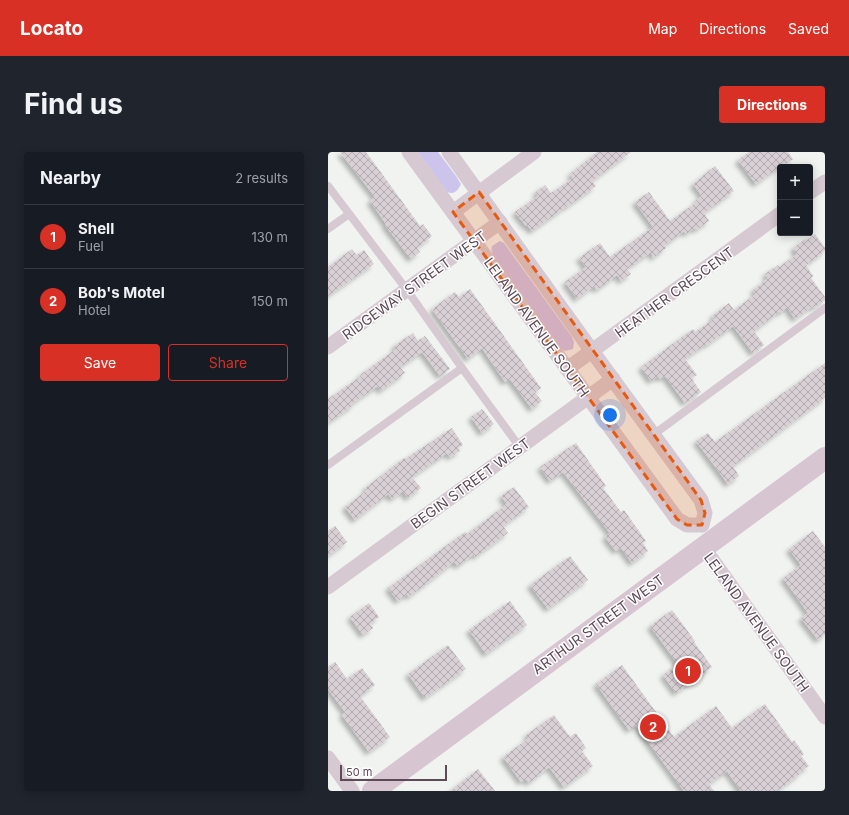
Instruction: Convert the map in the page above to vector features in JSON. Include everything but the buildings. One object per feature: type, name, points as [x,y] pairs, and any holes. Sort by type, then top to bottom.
[{"type":"main road","name":"ARTHUR STREET WEST","points":[[373,791],[706,537],[825,458]]},
{"type":"street","name":"LELAND AVENUE SOUTH","points":[[409,152],[677,519],[706,537],[825,716]]},
{"type":"street","points":[[449,152],[701,500],[705,513],[706,537]]},
{"type":"street","points":[[453,212],[534,152]]},
{"type":"street","points":[[813,190],[825,182]]},
{"type":"street","name":"HEATHER CRESCENT","points":[[567,369],[777,216]]},
{"type":"street","name":"RIDGEWAY STREET WEST","points":[[328,348],[500,222]]},
{"type":"street","name":"BEGIN STREET WEST","points":[[328,586],[613,379]]},
{"type":"street","points":[[328,758],[352,791]]},
{"type":"lane","points":[[328,186],[407,290],[519,446]]},
{"type":"lane","points":[[328,229],[349,214]]},
{"type":"lane","points":[[653,435],[825,308]]},
{"type":"lane","points":[[328,466],[462,368]]},
{"type":"highlighted area","points":[[479,192],[701,500],[705,513],[702,525],[687,525],[677,519],[453,212]]},
{"type":"shaded area","points":[[418,152],[438,152],[461,184],[457,190],[452,193],[447,192]]},
{"type":"shaded area","points":[[500,241],[504,243],[572,337],[574,342],[573,349],[565,351],[561,349],[495,258],[492,252],[492,246]]},
{"type":"place","name":"Shell","points":[[688,671]]},
{"type":"place","name":"Bob's Motel","points":[[653,727]]}]
